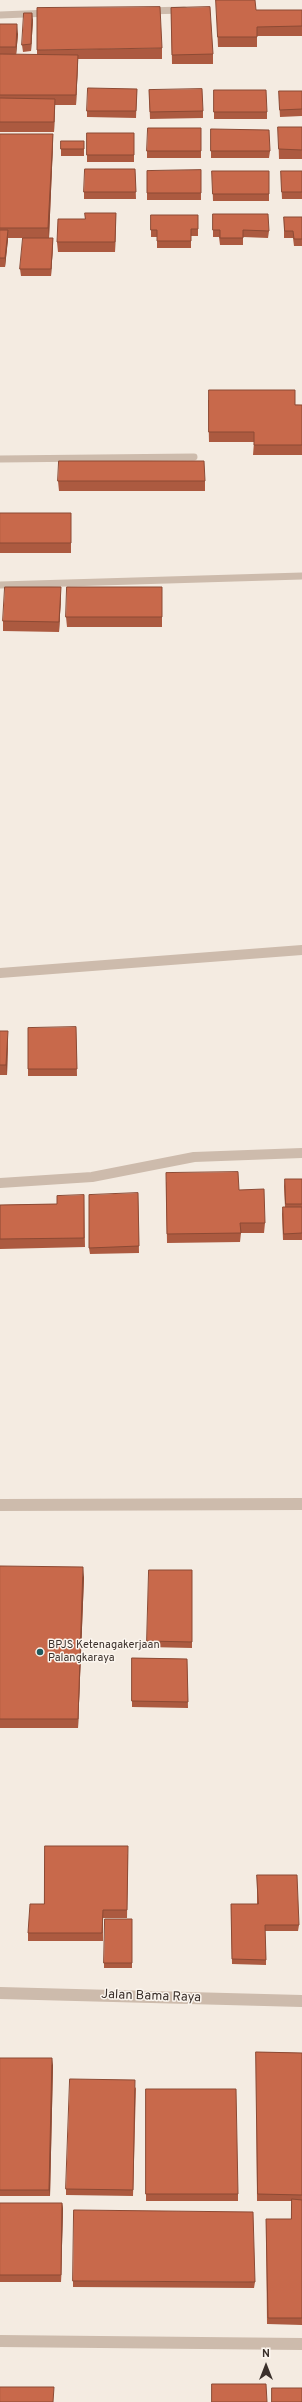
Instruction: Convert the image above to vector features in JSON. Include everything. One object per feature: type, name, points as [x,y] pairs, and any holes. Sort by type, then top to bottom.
[{"type":"street","points":[[141,11],[195,9]]},
{"type":"street","points":[[0,15],[55,13]]},
{"type":"street","points":[[0,458],[194,457]]},
{"type":"street","points":[[0,585],[302,576]]},
{"type":"street","points":[[0,973],[302,950]]},
{"type":"street","points":[[0,1183],[92,1177],[194,1157],[302,1153]]},
{"type":"street","points":[[0,1505],[302,1504]]},
{"type":"street","name":"Jalan Bama Raya","points":[[0,1993],[302,2001]]},
{"type":"street","points":[[0,2341],[302,2344]]},
{"type":"building","points":[[216,0],[255,0],[256,10],[302,10],[302,26],[257,27],[257,37],[218,37]]},
{"type":"building","points":[[160,7],[162,48],[37,50],[37,8]]},
{"type":"building","points":[[210,7],[213,54],[172,55],[171,8]]},
{"type":"building","points":[[24,13],[32,13],[31,44],[22,45]]},
{"type":"building","points":[[0,24],[17,24],[16,47],[0,47]]},
{"type":"building","points":[[0,54],[78,55],[76,95],[0,95]]},
{"type":"building","points":[[88,88],[137,89],[136,111],[87,111]]},
{"type":"building","points":[[202,89],[203,111],[150,112],[149,90]]},
{"type":"building","points":[[214,90],[266,90],[267,112],[214,112]]},
{"type":"building","points":[[279,91],[302,91],[302,109],[280,110]]},
{"type":"building","points":[[0,98],[55,99],[54,122],[0,122]]},
{"type":"building","points":[[278,127],[302,127],[302,150],[279,149]]},
{"type":"building","points":[[148,128],[201,128],[201,151],[147,151]]},
{"type":"building","points":[[211,129],[269,130],[270,151],[211,151]]},
{"type":"building","points":[[87,133],[134,133],[134,155],[87,155]]},
{"type":"building","points":[[0,134],[53,134],[48,228],[0,228]]},
{"type":"building","points":[[61,141],[84,141],[84,149],[61,149]]},
{"type":"building","points":[[85,169],[135,169],[136,192],[84,192]]},
{"type":"building","points":[[201,170],[201,193],[147,193],[147,171]]},
{"type":"building","points":[[212,171],[269,171],[269,194],[213,194]]},
{"type":"building","points":[[281,171],[302,171],[302,192],[282,192]]},
{"type":"building","points":[[85,213],[116,213],[115,242],[57,242],[58,219],[85,219]]},
{"type":"building","points":[[213,214],[268,214],[269,231],[243,230],[243,238],[220,238],[220,230],[213,230]]},
{"type":"building","points":[[151,215],[198,215],[198,229],[191,229],[191,241],[157,241],[157,230],[151,230]]},
{"type":"building","points":[[284,217],[302,217],[302,239],[294,239],[293,231],[285,231]]},
{"type":"building","points":[[0,230],[8,230],[5,258],[0,258]]},
{"type":"building","points":[[23,238],[53,238],[51,269],[20,269]]},
{"type":"building","points":[[209,390],[295,390],[295,405],[302,405],[302,445],[254,445],[254,432],[209,432]]},
{"type":"building","points":[[59,461],[204,461],[205,481],[58,481]]},
{"type":"building","points":[[0,513],[71,513],[71,543],[0,543]]},
{"type":"building","points":[[5,587],[61,587],[59,622],[3,621]]},
{"type":"building","points":[[67,587],[162,587],[162,617],[66,617]]},
{"type":"building","points":[[76,1027],[77,1069],[28,1069],[28,1028]]},
{"type":"building","points":[[0,1031],[8,1031],[6,1065],[0,1065]]},
{"type":"building","points":[[238,1172],[239,1190],[264,1189],[265,1223],[240,1223],[241,1233],[167,1234],[166,1173]]},
{"type":"building","points":[[285,1179],[302,1179],[302,1204],[286,1204]]},
{"type":"building","points":[[138,1193],[139,1246],[89,1248],[89,1195]]},
{"type":"building","points":[[84,1195],[84,1238],[0,1239],[0,1205],[57,1204],[57,1196]]},
{"type":"building","points":[[283,1207],[302,1207],[302,1233],[284,1234]]},
{"type":"building","name":"BPJS Ketenagakerjaan Palangkaraya","points":[[0,1566],[83,1567],[78,1719],[0,1719]]},
{"type":"building","points":[[149,1570],[192,1570],[192,1642],[147,1641]]},
{"type":"building","points":[[132,1658],[187,1659],[188,1702],[132,1701]]},
{"type":"building","points":[[45,1846],[128,1846],[127,1910],[103,1910],[102,1933],[28,1933],[30,1904],[44,1904]]},
{"type":"building","points":[[257,1875],[297,1875],[299,1925],[265,1925],[266,1960],[232,1959],[231,1904],[258,1904]]},
{"type":"building","points":[[105,1919],[132,1919],[132,1963],[104,1963]]},
{"type":"building","points":[[256,2052],[302,2053],[302,2195],[258,2194]]},
{"type":"building","points":[[0,2058],[52,2058],[49,2190],[0,2190]]},
{"type":"building","points":[[70,2079],[135,2080],[133,2190],[66,2189]]},
{"type":"building","points":[[146,2089],[236,2089],[238,2194],[146,2194]]},
{"type":"building","points":[[292,2199],[302,2200],[302,2318],[268,2318],[266,2219],[291,2219]]},
{"type":"building","points":[[0,2203],[62,2203],[61,2275],[0,2275]]},
{"type":"building","points":[[74,2210],[253,2212],[255,2282],[73,2281]]},
{"type":"building","points":[[212,2384],[266,2384],[267,2402],[212,2402]]},
{"type":"building","points":[[0,2387],[54,2387],[53,2402],[0,2402]]},
{"type":"building","points":[[272,2388],[302,2388],[302,2402],[272,2402]]},
{"type":"place","name":"BPJS Ketenagakerjaan Palangkaraya","points":[[40,1652]]}]
